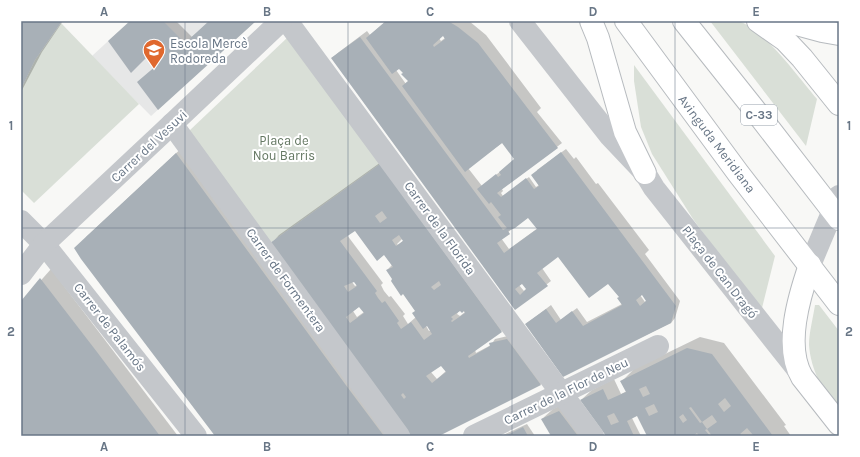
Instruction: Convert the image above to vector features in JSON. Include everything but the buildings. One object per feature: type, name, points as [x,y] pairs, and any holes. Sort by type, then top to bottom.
[{"type":"main road","points":[[591,21],[598,38],[625,132],[645,173]]},
{"type":"main road","name":"Avinguda Meridiana","points":[[626,21],[738,172],[839,304]]},
{"type":"main road","name":"C-33","points":[[684,21],[837,209]]},
{"type":"main road","points":[[758,21],[785,40],[802,58],[839,104]]},
{"type":"main road","points":[[785,21],[839,34]]},
{"type":"main road","name":"Plaça de Can Dragó","points":[[810,265],[802,286],[798,304],[794,336],[794,352],[797,369],[839,424]]},
{"type":"street","name":"Carrer del Vesuvi","points":[[21,274],[44,244],[281,21]]},
{"type":"street","name":"Carrer de la Florida","points":[[287,21],[593,436]]},
{"type":"street","points":[[520,21],[610,136],[645,173]]},
{"type":"street","name":"Carrer de Formentera","points":[[172,124],[399,436]]},
{"type":"street","name":"Plaça de Can Dragó","points":[[645,173],[654,188],[797,369]]},
{"type":"street","points":[[810,265],[837,209]]},
{"type":"street","name":"Carrer de Palamós","points":[[21,221],[44,244],[196,436]]},
{"type":"street","name":"Carrer de la Flor de Neu","points":[[474,436],[658,346]]},
{"type":"shaded area","name":"Escola Mercè Rodoreda","points":[[130,21],[256,21],[151,116],[92,56]]},
{"type":"green space","points":[[710,21],[738,21],[751,27],[782,56],[817,99],[806,146]]},
{"type":"green space","points":[[61,23],[139,104],[34,203],[21,190],[21,89],[35,60]]},
{"type":"green space","name":"Plaça de Nou Barris","points":[[288,37],[380,164],[270,243],[189,131]]},
{"type":"green space","points":[[634,65],[775,256],[762,308],[756,305],[693,219],[652,154],[641,127],[634,81]]},
{"type":"green space","points":[[815,305],[819,305],[839,331],[839,411],[823,388],[812,363],[809,340]]},
{"type":"place","name":"Escola Mercè Rodoreda","points":[[154,70]]}]
